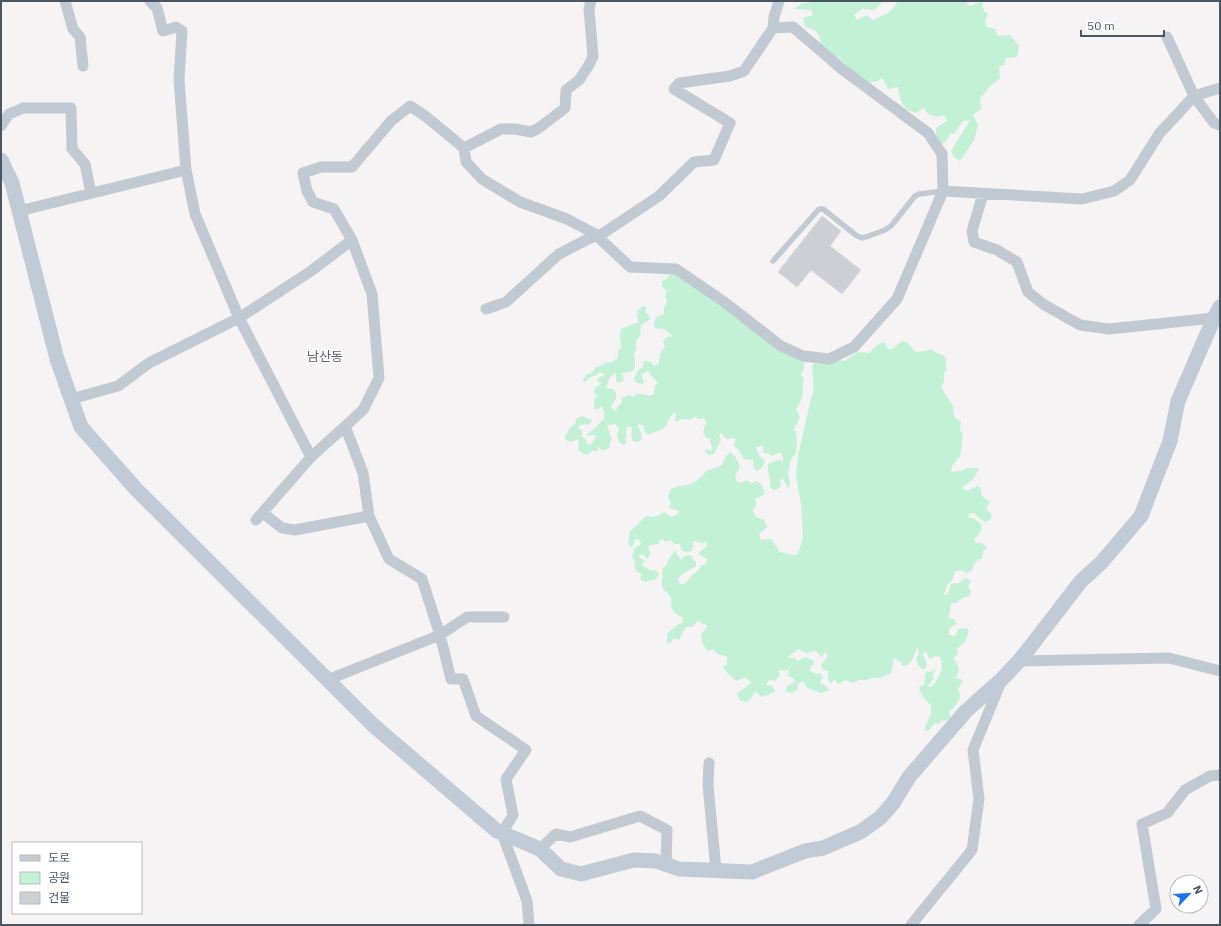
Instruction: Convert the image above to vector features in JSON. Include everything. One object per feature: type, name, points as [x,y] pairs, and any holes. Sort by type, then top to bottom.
[{"type":"street","points":[[65,1],[72,29],[80,37],[83,66]]},
{"type":"street","points":[[150,1],[157,8],[163,31],[176,27],[182,31],[179,80],[186,170],[195,214],[239,318],[311,458]]},
{"type":"street","points":[[464,148],[501,129],[515,129],[531,132],[564,108],[566,90],[579,80],[593,56],[589,9],[590,1]]},
{"type":"street","points":[[486,309],[506,302],[558,254],[596,235],[599,236],[659,196],[694,162],[714,160],[730,123],[674,89],[679,83],[730,76],[744,70],[773,28],[774,17],[779,1]]},
{"type":"street","points":[[369,516],[295,530],[282,528],[259,516],[311,458],[363,410],[379,378],[372,294],[352,240],[334,210],[313,202],[307,191],[303,173],[321,167],[352,167],[391,121],[410,106],[424,115],[464,148],[466,162],[482,179],[520,202],[567,219],[596,235],[630,266],[676,269],[723,301],[781,346],[803,356],[829,359],[854,347],[897,299],[943,191],[942,154],[928,133],[842,69],[793,27],[773,28]]},
{"type":"street","points":[[1167,37],[1194,96],[1214,122],[1220,125]]},
{"type":"street","points":[[943,191],[1082,199],[1114,191],[1130,180],[1159,134],[1194,96],[1220,88]]},
{"type":"street","points":[[1,126],[9,114],[23,108],[71,108],[72,149],[85,164],[91,193]]},
{"type":"street","points":[[1,160],[12,183],[57,359],[81,426],[136,489],[373,725],[497,831],[540,849],[561,869],[581,874],[634,860],[656,862],[678,869],[752,872],[805,850],[823,848],[860,832],[880,818],[893,804],[909,777],[966,711],[1002,679],[1019,661],[1081,581],[1101,563],[1141,516],[1170,441],[1178,401],[1218,315]]},
{"type":"street","points":[[19,211],[186,170]]},
{"type":"street","points":[[983,194],[972,231],[974,242],[997,250],[1017,262],[1028,292],[1043,304],[1080,325],[1109,329],[1218,315]]},
{"type":"street","points":[[71,399],[118,386],[149,363],[239,318],[311,271],[352,240]]},
{"type":"street","points":[[345,426],[363,473],[369,516],[389,559],[422,579],[440,635],[451,679],[463,679],[476,716],[526,750],[506,779],[513,815],[502,833]]},
{"type":"street","points":[[327,680],[440,635],[468,617],[504,617]]},
{"type":"street","points":[[1019,661],[1169,658],[1220,671]]},
{"type":"street","points":[[911,925],[972,850],[979,799],[973,750],[1002,679]]},
{"type":"street","points":[[708,763],[708,785],[716,870]]},
{"type":"street","points":[[1139,925],[1156,910],[1142,824],[1167,813],[1185,790],[1210,776],[1220,775]]},
{"type":"street","points":[[540,849],[556,834],[570,837],[640,816],[667,830],[666,865]]},
{"type":"street","points":[[502,833],[527,901],[529,925]]},
{"type":"lane","points":[[773,261],[819,209],[823,209],[857,236],[863,238],[885,230],[891,226],[915,196],[919,194],[943,191]]},
{"type":"green space","points":[[812,1],[883,1],[875,10],[862,9],[854,15],[857,20],[867,15],[873,20],[888,13],[897,4],[895,1],[965,1],[969,6],[982,2],[984,11],[988,14],[985,22],[987,27],[995,29],[998,36],[1010,35],[1019,46],[1017,57],[1005,58],[1005,64],[999,67],[1000,78],[989,87],[980,99],[981,109],[973,115],[978,125],[974,140],[960,161],[954,157],[951,151],[970,120],[963,121],[954,134],[950,133],[946,142],[941,144],[936,135],[936,128],[947,121],[944,115],[938,117],[928,114],[924,108],[916,113],[907,109],[902,104],[898,87],[888,89],[882,78],[875,82],[864,81],[859,78],[843,61],[826,51],[821,44],[816,31],[805,27],[803,18],[813,15],[811,10],[793,9],[801,4]]},
{"type":"green space","points":[[674,273],[805,361],[804,369],[801,374],[804,379],[802,395],[796,409],[800,417],[793,430],[796,431],[797,442],[796,453],[791,459],[788,473],[790,484],[789,489],[782,478],[780,481],[780,488],[773,490],[770,487],[768,464],[780,459],[783,464],[783,457],[780,452],[772,456],[768,453],[764,454],[763,446],[756,447],[759,456],[765,460],[762,467],[756,471],[753,467],[753,459],[744,459],[738,449],[734,446],[735,438],[727,439],[721,433],[719,435],[721,440],[714,454],[709,455],[705,452],[706,449],[711,451],[713,448],[710,443],[711,437],[708,439],[703,432],[706,422],[704,418],[700,419],[695,417],[690,420],[682,419],[675,422],[676,412],[672,415],[664,428],[649,435],[644,432],[644,426],[639,424],[638,426],[642,439],[638,442],[633,441],[631,436],[632,428],[629,426],[626,428],[626,444],[623,445],[619,442],[617,434],[619,429],[616,424],[607,425],[612,440],[610,442],[610,447],[605,450],[601,450],[599,447],[597,452],[593,450],[587,455],[578,449],[579,439],[571,442],[566,440],[565,437],[571,426],[575,424],[576,419],[582,416],[592,420],[590,424],[580,425],[578,429],[583,430],[582,436],[588,445],[594,440],[596,435],[588,436],[587,434],[604,419],[604,412],[601,406],[597,410],[594,407],[594,402],[597,395],[594,394],[595,388],[602,383],[597,381],[599,377],[605,375],[600,372],[595,376],[590,377],[585,382],[583,381],[586,375],[593,372],[594,369],[618,358],[618,351],[621,348],[621,329],[639,322],[637,311],[643,306],[646,307],[646,313],[650,319],[641,325],[640,336],[636,342],[636,350],[633,355],[635,358],[635,368],[633,371],[622,373],[624,380],[620,383],[616,381],[616,373],[610,377],[606,388],[613,389],[616,393],[616,399],[611,406],[614,410],[617,410],[617,407],[622,403],[622,398],[629,395],[634,397],[636,394],[644,394],[649,396],[654,394],[655,385],[658,384],[648,371],[642,374],[644,381],[643,384],[637,383],[634,379],[638,370],[643,367],[644,361],[651,362],[654,366],[659,363],[660,354],[665,347],[663,341],[667,337],[673,336],[664,329],[655,328],[654,324],[656,317],[664,314],[664,308],[667,301],[665,297],[667,291],[662,287],[662,281]]},
{"type":"green space","points":[[902,341],[907,342],[915,352],[931,349],[945,357],[947,370],[944,373],[944,382],[941,387],[953,406],[954,416],[961,422],[960,430],[963,435],[960,456],[952,466],[951,472],[968,468],[979,468],[974,478],[962,488],[967,491],[978,486],[981,489],[982,496],[990,502],[986,508],[992,516],[990,520],[986,522],[974,513],[969,514],[968,518],[973,518],[981,524],[981,530],[974,539],[976,543],[981,543],[987,547],[983,551],[982,558],[975,563],[972,571],[966,573],[961,570],[954,572],[953,579],[947,585],[944,595],[948,594],[951,584],[958,583],[966,578],[971,581],[968,587],[971,591],[970,596],[962,598],[957,603],[951,603],[948,618],[955,619],[956,624],[949,629],[949,635],[955,636],[958,629],[967,628],[969,631],[966,640],[957,649],[958,653],[954,658],[959,669],[956,678],[963,680],[958,689],[960,699],[950,711],[950,719],[945,721],[942,720],[939,724],[935,723],[928,731],[924,730],[931,713],[931,705],[927,702],[919,687],[924,685],[925,674],[927,671],[930,672],[936,669],[932,675],[934,678],[928,686],[931,687],[939,676],[942,665],[940,657],[935,656],[930,659],[925,651],[923,654],[927,665],[924,670],[919,666],[916,660],[919,652],[917,647],[911,662],[906,666],[903,666],[901,662],[894,658],[891,673],[879,678],[859,680],[853,683],[845,680],[838,684],[834,679],[831,684],[828,680],[828,671],[823,670],[821,665],[828,656],[825,652],[821,657],[816,651],[806,653],[798,649],[787,658],[794,658],[798,661],[805,657],[815,661],[809,670],[816,674],[820,673],[823,677],[820,683],[825,685],[829,690],[821,693],[807,688],[803,681],[798,684],[798,689],[792,693],[785,691],[787,686],[795,682],[794,679],[788,676],[789,668],[786,671],[778,670],[780,675],[775,681],[769,680],[766,685],[772,686],[775,691],[762,697],[754,692],[753,696],[746,702],[740,700],[737,694],[751,683],[746,677],[737,681],[733,678],[723,667],[727,664],[727,657],[718,654],[712,649],[708,651],[703,645],[701,634],[706,629],[707,625],[702,624],[698,620],[694,626],[686,627],[679,640],[674,638],[671,642],[667,643],[667,634],[677,625],[682,623],[683,618],[676,614],[672,608],[670,597],[663,588],[662,568],[666,566],[675,550],[681,559],[685,556],[691,555],[696,562],[696,566],[684,573],[678,579],[680,584],[685,584],[692,575],[699,570],[701,565],[705,565],[707,559],[700,555],[699,552],[706,547],[707,542],[702,543],[693,541],[692,551],[685,552],[681,550],[680,544],[674,544],[671,540],[666,542],[661,539],[658,544],[650,545],[648,548],[650,552],[649,557],[647,559],[643,554],[639,556],[645,560],[642,565],[650,570],[656,570],[659,574],[656,579],[645,582],[640,579],[642,574],[637,572],[634,565],[636,562],[632,557],[634,549],[641,544],[640,540],[635,539],[633,546],[631,547],[628,543],[630,531],[647,516],[656,516],[664,512],[671,517],[678,514],[679,511],[669,508],[671,504],[668,496],[671,489],[695,482],[710,469],[718,468],[730,452],[735,456],[740,467],[735,476],[737,481],[740,483],[747,480],[751,483],[757,481],[761,484],[765,494],[755,499],[757,504],[753,511],[756,517],[764,520],[767,527],[759,534],[761,540],[771,539],[780,552],[793,555],[798,554],[803,538],[801,504],[796,476],[798,455],[813,390],[813,364],[835,359],[844,361],[858,352],[869,353],[878,344],[885,342],[888,349],[892,349]]},
{"type":"building","points":[[822,216],[841,231],[830,246],[861,270],[842,294],[811,270],[797,287],[778,272]]},
{"type":"district","name":"남산동","points":[[325,356]]}]
